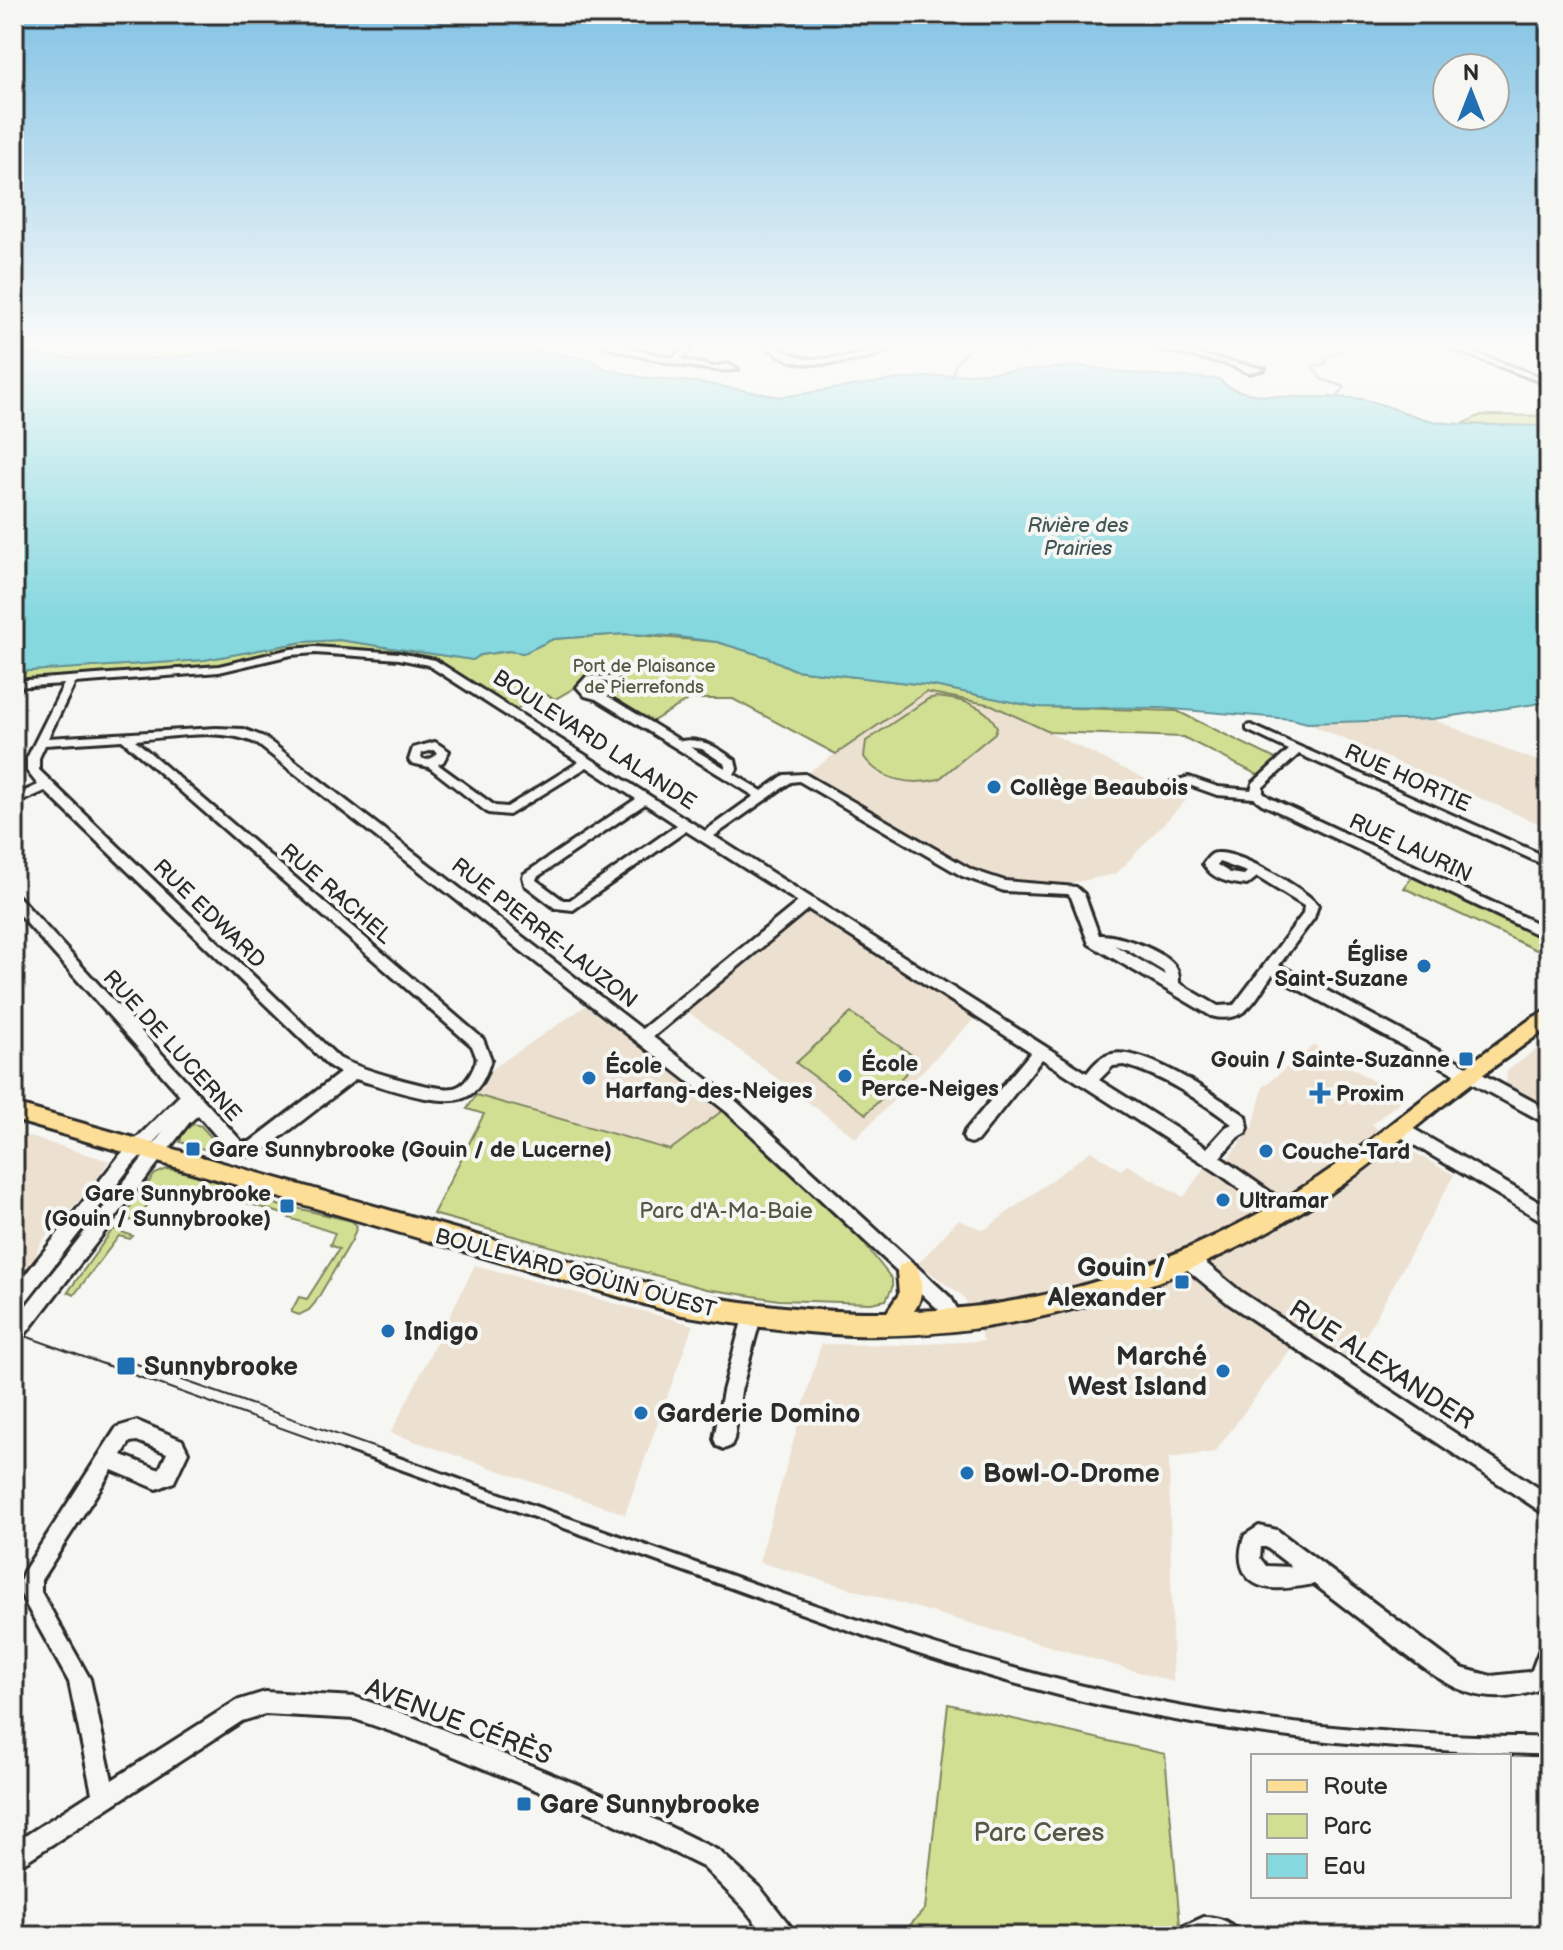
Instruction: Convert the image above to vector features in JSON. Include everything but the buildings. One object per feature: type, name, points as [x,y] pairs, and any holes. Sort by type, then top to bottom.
[{"type":"main road","name":"BOULEVARD GOUIN OUEST","points":[[14,1112],[643,1294],[752,1317],[833,1324],[955,1321],[1083,1298],[1190,1261],[1284,1211],[1345,1172],[1549,1017]]},
{"type":"main road","points":[[892,1324],[911,1297],[908,1272]]},
{"type":"street","name":"BOULEVARD LALANDE","points":[[14,684],[208,670],[291,652],[315,650],[399,656],[431,662],[1209,1158],[1266,1195],[1284,1211]]},
{"type":"street","points":[[14,801],[46,786],[36,776],[32,764],[71,680]]},
{"type":"street","points":[[599,696],[679,745],[697,742],[711,749],[731,763],[727,775],[762,796]]},
{"type":"street","name":"RUE HORTIE","points":[[1251,728],[1549,863]]},
{"type":"street","name":"RUE PIERRE-LAUZON","points":[[40,742],[226,731],[260,740],[732,1107],[945,1304],[955,1321]]},
{"type":"street","name":"RUE RACHEL","points":[[124,736],[478,1043],[484,1053],[482,1065],[462,1093]]},
{"type":"street","points":[[1257,794],[1257,786],[1297,749]]},
{"type":"street","points":[[432,763],[436,769],[500,813],[509,811],[589,761]]},
{"type":"street","points":[[706,836],[788,778],[801,777],[967,873],[1004,886],[1071,890],[1077,894],[1094,940],[1106,938],[1121,941],[1168,967],[1172,974],[1172,987],[1216,1012],[1233,1012],[1272,968],[1309,915],[1311,905],[1301,895],[1254,872]]},
{"type":"street","name":"RUE LAURIN","points":[[1175,785],[1189,781],[1217,791],[1257,794],[1549,935]]},
{"type":"street","name":"RUE EDWARD","points":[[46,786],[327,1057],[353,1072],[441,1093],[462,1093]]},
{"type":"street","points":[[646,798],[532,874],[530,882],[560,905],[573,905],[687,824]]},
{"type":"street","name":"RUE DE LUCERNE","points":[[14,900],[234,1145],[242,1150],[249,1150],[353,1072]]},
{"type":"street","points":[[641,1038],[808,901]]},
{"type":"street","points":[[1272,968],[1549,1118]]},
{"type":"street","points":[[971,1136],[1041,1050]]},
{"type":"street","points":[[1089,1082],[1105,1063],[1114,1059],[1139,1061],[1240,1121],[1240,1128],[1232,1132],[1209,1158]]},
{"type":"street","points":[[14,1335],[148,1150],[183,1118],[195,1101]]},
{"type":"street","points":[[1400,1128],[1549,1217]]},
{"type":"street","points":[[14,1303],[126,1160],[148,1150]]},
{"type":"street","name":"RUE ALEXANDER","points":[[1190,1261],[1235,1298],[1549,1507]]},
{"type":"street","points":[[724,1439],[732,1391],[752,1317]]},
{"type":"street","points":[[104,1796],[79,1679],[31,1594],[31,1578],[108,1459]]},
{"type":"street","points":[[1316,1573],[1444,1671],[1466,1684],[1524,1687],[1540,1678],[1549,1654]]},
{"type":"street","name":"AVENUE CÉRÈS","points":[[14,1857],[236,1712],[265,1703],[355,1708],[410,1727],[607,1808],[711,1859],[752,1898],[782,1936]]},
{"type":"street","points":[[1191,1936],[1199,1930],[1210,1928],[1227,1936]]},
{"type":"shaded area","name":"Collège Beaubois","points":[[926,692],[992,705],[1187,799],[1116,874],[1065,884],[1012,884],[980,875],[806,774]]},
{"type":"shaded area","points":[[1432,719],[1549,766],[1549,828],[1307,723]]},
{"type":"shaded area","name":"École Perce-Neiges","points":[[807,906],[978,1015],[856,1138],[682,1007]]},
{"type":"shaded area","name":"École Harfang-des-Neiges","points":[[587,1005],[730,1105],[670,1150],[476,1095],[492,1069]]},
{"type":"shaded area","points":[[1549,1040],[1549,1107],[1506,1085],[1507,1071]]},
{"type":"shaded area","points":[[1314,1045],[1403,1099],[1372,1124],[1403,1151],[1408,1149],[1454,1175],[1346,1371],[1298,1339],[1215,1452],[1169,1458],[1173,1682],[759,1562],[821,1344],[898,1345],[984,1341],[964,1297],[918,1264],[958,1220],[984,1230],[1091,1151],[1121,1170],[1127,1165],[1184,1197],[1204,1168],[1229,1157],[1253,1127],[1263,1087]]},
{"type":"shaded area","points":[[14,1132],[109,1161],[93,1185],[41,1242],[34,1260],[14,1285]]},
{"type":"shaded area","points":[[475,1265],[693,1325],[625,1514],[391,1433]]},
{"type":"green space","name":"Port de Plaisance de Pierrefonds","points":[[625,634],[717,642],[767,657],[795,670],[934,686],[1037,707],[1177,711],[1284,763],[1266,779],[1183,737],[1049,732],[992,705],[926,692],[836,754],[733,699],[690,699],[646,725],[578,686],[555,699],[543,693],[513,711],[444,666],[379,652],[334,648],[305,649],[220,667],[14,684],[14,672],[204,660],[303,642],[339,640],[473,660],[480,655],[509,651],[524,653],[553,639]]},
{"type":"green space","points":[[936,697],[963,701],[979,708],[992,719],[997,727],[995,733],[939,779],[918,782],[898,780],[879,772],[864,757],[866,741],[928,699]]},
{"type":"green space","points":[[1412,877],[1549,941],[1549,956],[1404,888]]},
{"type":"green space","points":[[851,1013],[919,1060],[866,1114],[796,1063]]},
{"type":"green space","name":"Parc d'A-Ma-Baie","points":[[476,1095],[670,1150],[730,1105],[831,1202],[892,1279],[892,1288],[886,1300],[871,1303],[779,1300],[706,1289],[433,1214],[484,1114],[467,1109]]},
{"type":"green space","points":[[194,1124],[201,1126],[221,1148],[221,1154],[180,1142],[183,1131]]},
{"type":"green space","points":[[167,1169],[213,1181],[287,1208],[283,1214],[184,1184],[177,1190],[162,1187],[137,1218],[144,1224],[122,1218],[155,1174]]},
{"type":"green space","points":[[296,1208],[352,1221],[357,1226],[315,1303],[299,1315],[291,1312],[299,1297],[307,1299],[339,1249],[330,1245],[335,1233],[289,1218]]},
{"type":"green space","points":[[113,1229],[133,1236],[130,1239],[119,1236],[74,1295],[68,1292]]},
{"type":"green space","name":"Parc Ceres","points":[[948,1704],[1165,1754],[1181,1936],[900,1936],[925,1909]]},
{"type":"water","name":"Rivière des Prairies","points":[[14,436],[1549,436],[1549,702],[1432,719],[1307,723],[1292,719],[1160,708],[1037,707],[934,686],[795,670],[767,657],[717,642],[625,634],[553,639],[524,653],[508,651],[480,655],[473,660],[339,640],[303,642],[204,660],[14,672]]},
{"type":"tram line","points":[[14,1332],[348,1452]]},
{"type":"tram line","points":[[134,1363],[387,1452]]},
{"type":"tram line","points":[[343,1450],[857,1635],[1056,1696],[1161,1719],[1271,1736],[1382,1747],[1504,1754]]},
{"type":"tram line","points":[[381,1450],[886,1628],[1043,1675],[1150,1699],[1249,1716],[1399,1731],[1549,1736]]},
{"type":"tram line","points":[[1511,1754],[1549,1756]]},
{"type":"place","name":"Collège Beaubois","points":[[994,787]]},
{"type":"place","name":"Église Saint-Suzane","points":[[1424,966]]},
{"type":"place","name":"Gouin / Sainte-Suzanne","points":[[1466,1059]]},
{"type":"place","name":"École Perce-Neiges","points":[[845,1076]]},
{"type":"place","name":"École Harfang-des-Neiges","points":[[589,1078]]},
{"type":"place","name":"Proxim","points":[[1320,1093]]},
{"type":"place","name":"Gare Sunnybrooke (Gouin / de Lucerne)","points":[[193,1149]]},
{"type":"place","name":"Couche-Tard","points":[[1266,1151]]},
{"type":"place","name":"Ultramar","points":[[1223,1200]]},
{"type":"place","name":"Gare Sunnybrooke (Gouin / Sunnybrooke)","points":[[287,1206]]},
{"type":"place","name":"Gouin / Alexander","points":[[1182,1282]]},
{"type":"place","name":"Indigo","points":[[388,1331]]},
{"type":"place","name":"Sunnybrooke","points":[[126,1366]]},
{"type":"place","name":"Marché West Island","points":[[1223,1371]]},
{"type":"place","name":"Garderie Domino","points":[[641,1413]]},
{"type":"place","name":"Bowl-O-Drome","points":[[967,1473]]},
{"type":"place","name":"Gare Sunnybrooke","points":[[524,1804]]}]
